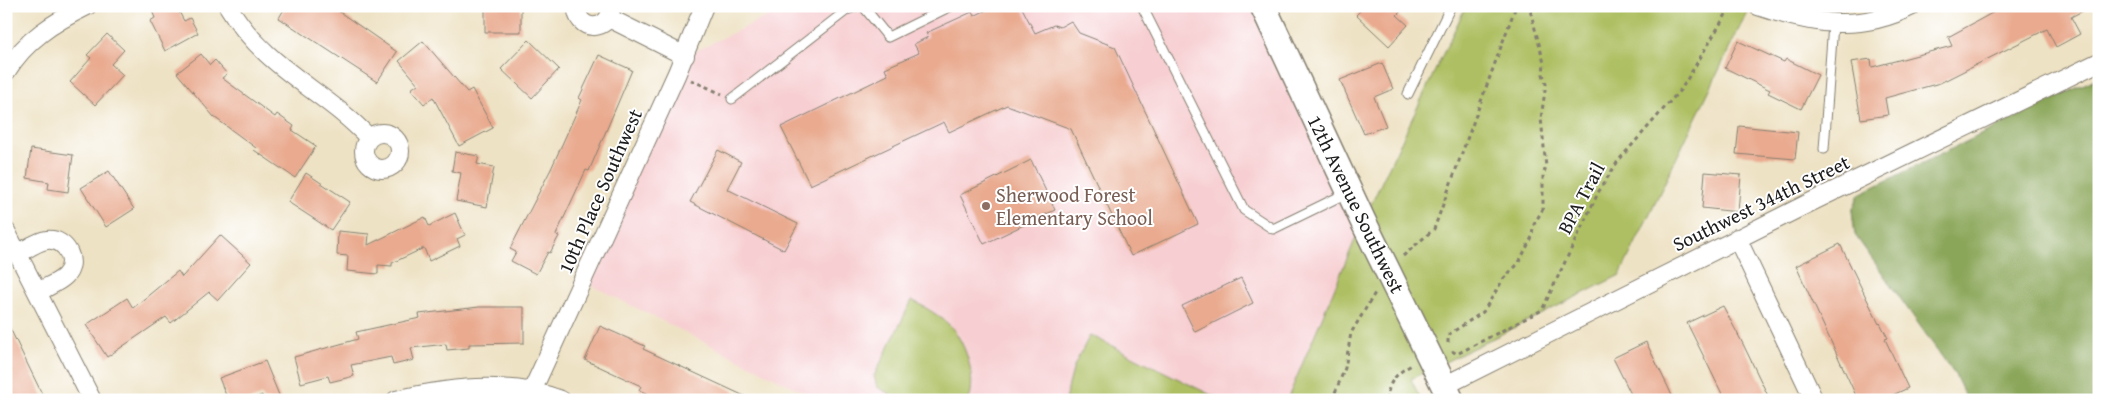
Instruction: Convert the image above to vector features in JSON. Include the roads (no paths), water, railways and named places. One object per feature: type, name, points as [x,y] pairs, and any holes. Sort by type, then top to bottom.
[{"type":"street","points":[[6,72],[23,49],[40,33],[86,6]]},
{"type":"street","points":[[228,6],[243,30],[268,57],[369,138]]},
{"type":"street","points":[[577,6],[579,19],[588,26],[600,26],[610,12],[684,56]]},
{"type":"street","name":"10th Place Southwest","points":[[532,391],[677,74],[704,6]]},
{"type":"street","name":"12th Avenue Southwest","points":[[1262,6],[1349,192],[1447,393]]},
{"type":"street","points":[[1758,6],[1793,18],[1834,24],[1871,21],[1898,13],[1912,6]]},
{"type":"street","name":"Southwest 344th Street","points":[[1447,393],[1737,238],[2099,62]]},
{"type":"street","points":[[6,231],[92,400]]},
{"type":"street","points":[[1737,238],[1814,400]]},
{"type":"street","points":[[18,254],[48,240],[62,243],[67,249],[71,262],[65,276],[38,292]]},
{"type":"street","points":[[396,400],[475,388],[532,391],[561,400]]},
{"type":"lane","points":[[732,99],[847,10],[857,6]]},
{"type":"lane","points":[[863,6],[888,37],[951,6]]},
{"type":"lane","points":[[1142,6],[1244,210],[1273,229],[1349,192]]},
{"type":"lane","points":[[1408,94],[1451,6]]},
{"type":"lane","points":[[1824,149],[1834,24]]},
{"type":"place","name":"Sherwood Forest Elementary School","points":[[986,206]]}]
